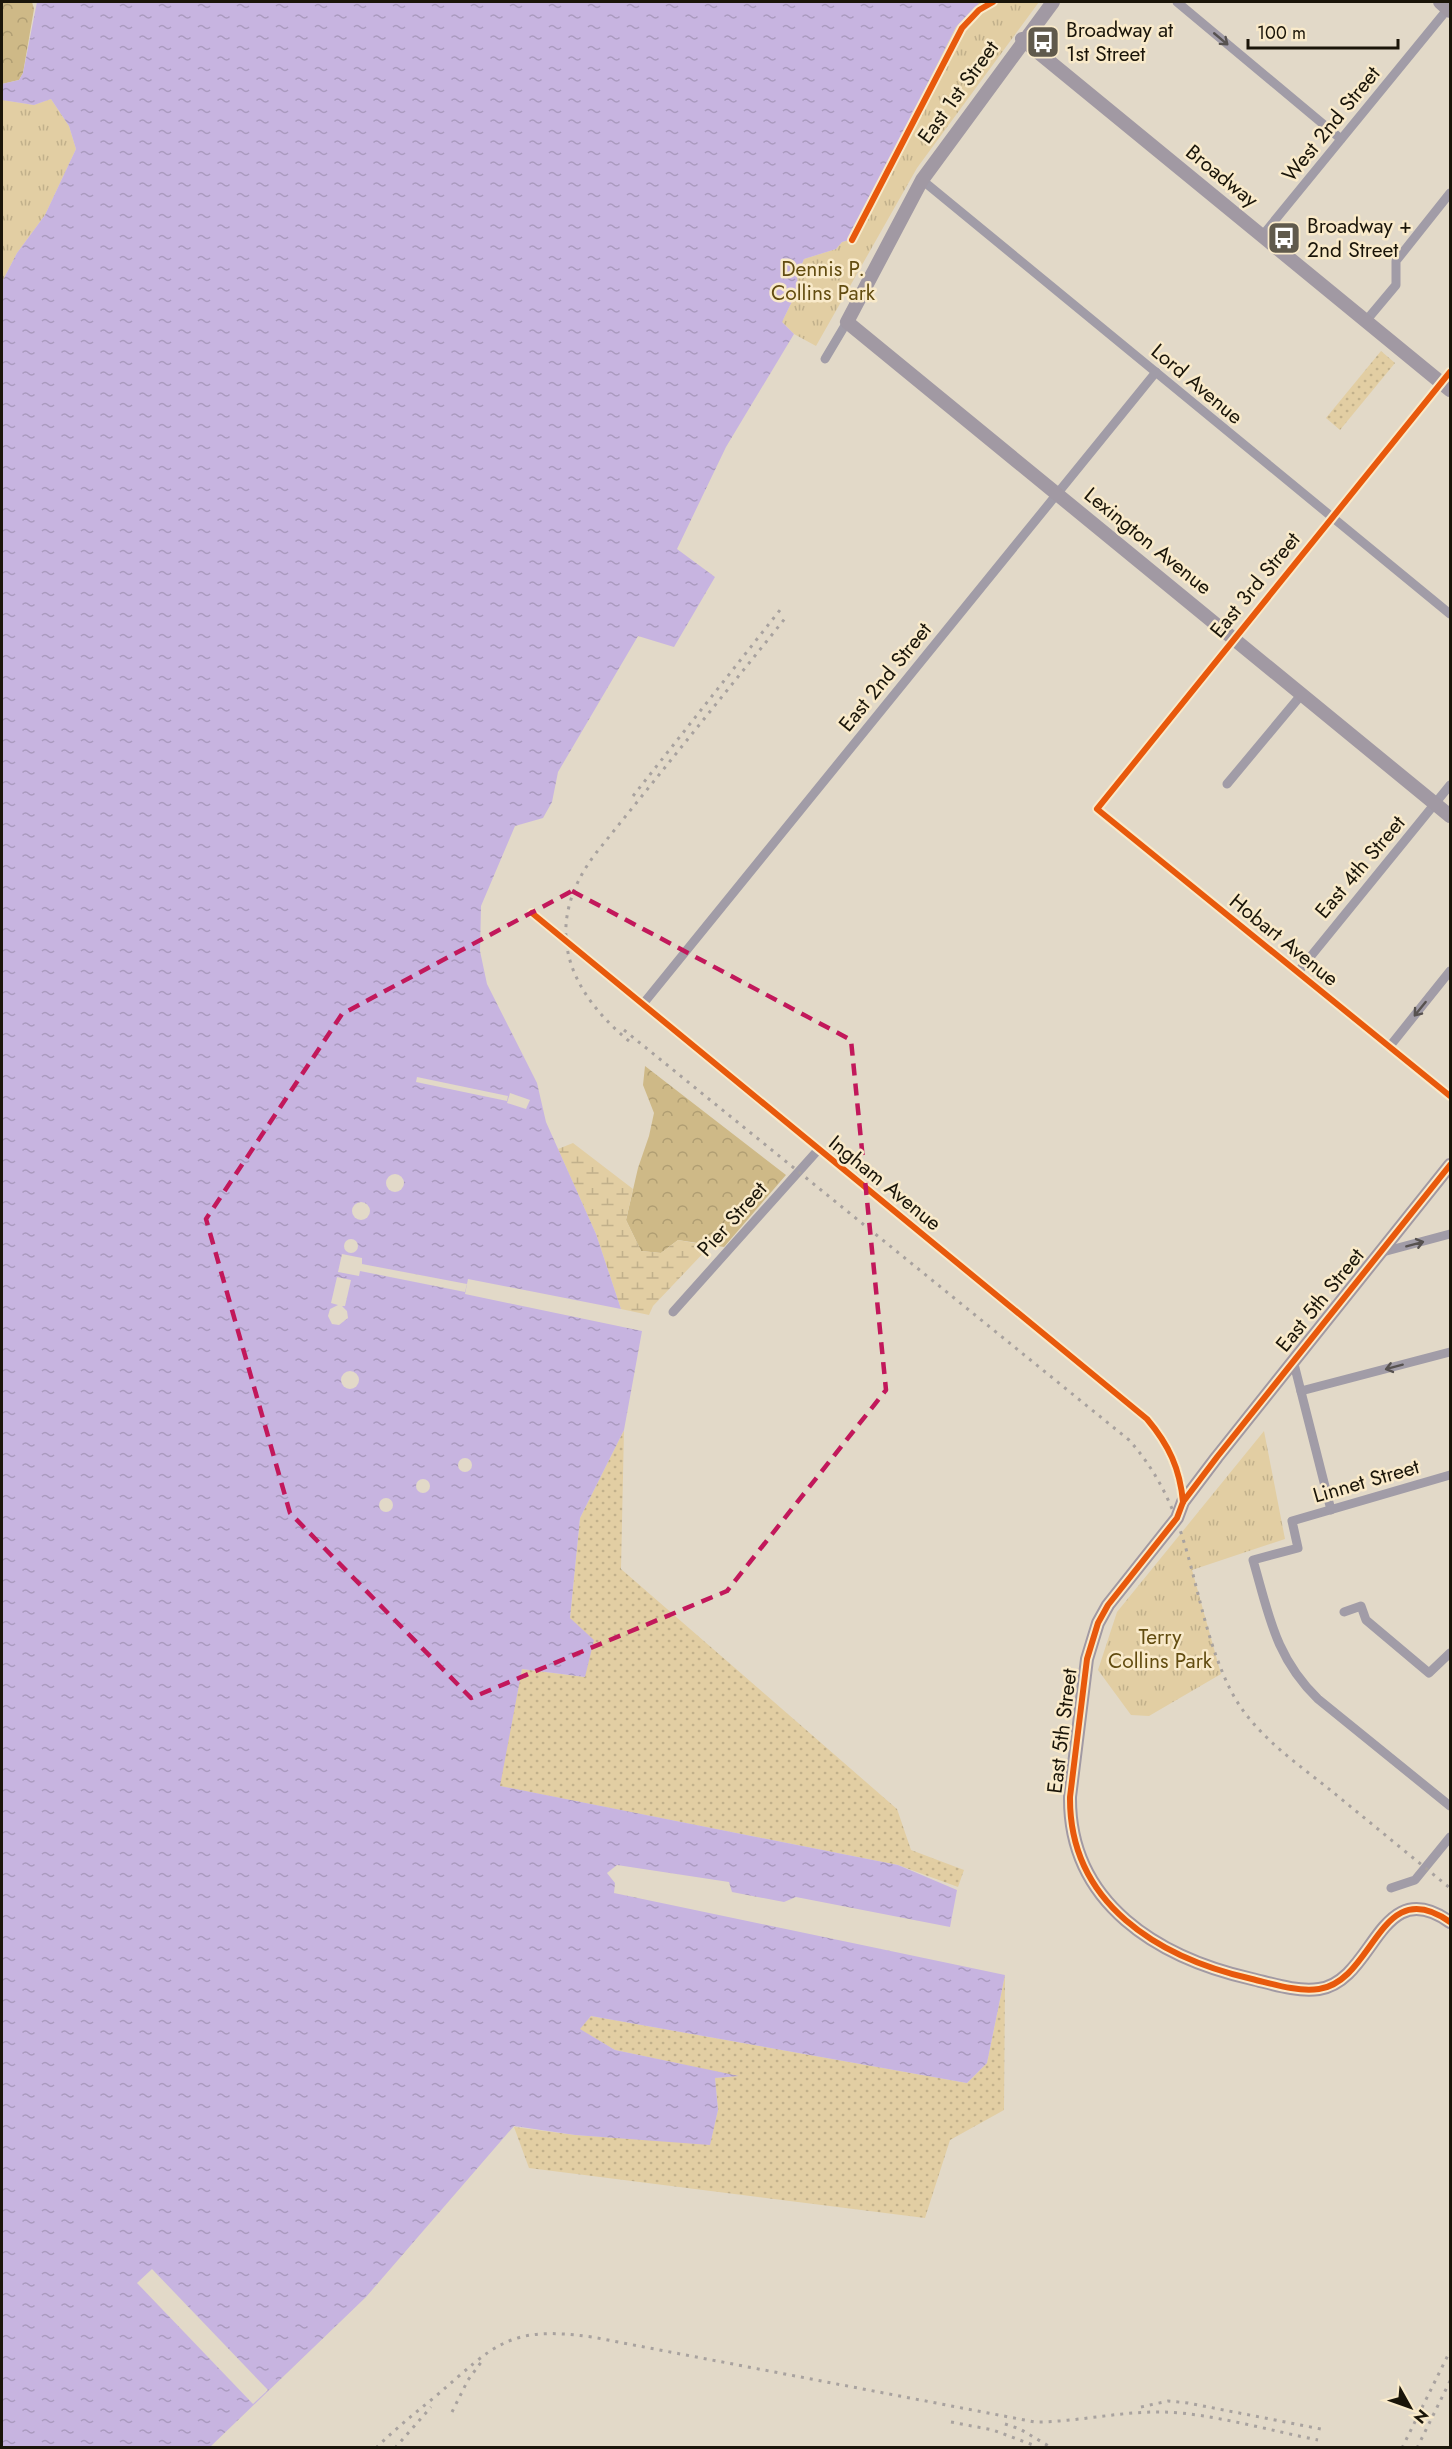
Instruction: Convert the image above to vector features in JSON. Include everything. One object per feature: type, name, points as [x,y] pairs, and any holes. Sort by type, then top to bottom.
[{"type":"street","name":"East 1st Street","points":[[825,359],[847,322],[921,180],[1022,39],[1053,2]]},
{"type":"street","points":[[1177,2],[1341,139]]},
{"type":"street","name":"West 2nd Street","points":[[1262,236],[1447,7]]},
{"type":"street","name":"Broadway","points":[[1022,39],[1365,322],[1448,382]]},
{"type":"street","name":"Lord Avenue","points":[[921,180],[1450,614]]},
{"type":"street","points":[[1365,322],[1396,285],[1396,261],[1450,193]]},
{"type":"street","name":"Lexington Avenue","points":[[847,322],[1450,816]]},
{"type":"street","name":"East 2nd Street","points":[[643,1004],[1156,372]]},
{"type":"street","name":"East 3rd Street","points":[[1097,809],[1331,517],[1448,382]]},
{"type":"street","points":[[1227,784],[1302,694]]},
{"type":"street","name":"East 4th Street","points":[[1298,972],[1450,784]]},
{"type":"street","name":"Hobart Avenue","points":[[1097,809],[1450,1096]]},
{"type":"street","name":"Ingham Avenue","points":[[532,913],[1148,1419],[1162,1436],[1176,1465],[1183,1502]]},
{"type":"street","points":[[1390,1046],[1450,971]]},
{"type":"street","name":"Pier Street","points":[[673,1312],[818,1150]]},
{"type":"street","name":"East 5th Street","points":[[1450,1165],[1293,1360],[1183,1502],[1172,1526],[1108,1605],[1098,1623],[1088,1659],[1070,1797],[1070,1819],[1074,1841],[1098,1890],[1116,1912],[1164,1949],[1219,1971],[1298,1989],[1320,1989],[1340,1981],[1388,1923],[1400,1913],[1410,1909],[1425,1909],[1437,1912],[1450,1922]]},
{"type":"street","points":[[1379,1253],[1450,1234]]},
{"type":"street","points":[[1301,1391],[1450,1352]]},
{"type":"street","points":[[1293,1360],[1331,1510]]},
{"type":"street","name":"Linnet Street","points":[[1450,1475],[1292,1521],[1298,1548],[1253,1560],[1277,1641],[1286,1662],[1300,1682],[1450,1806]]},
{"type":"street","points":[[1344,1612],[1361,1606],[1366,1620],[1429,1673],[1450,1653]]},
{"type":"street","points":[[1391,1888],[1415,1880],[1450,1837]]},
{"type":"highlighted area","points":[[572,891],[851,1040],[886,1390],[727,1591],[471,1698],[290,1513],[206,1219],[342,1014]]},
{"type":"green space","points":[[2,2],[32,2],[34,9],[23,73],[19,80],[2,84]]},
{"type":"green space","name":"Dennis P. Collins Park","points":[[980,2],[1039,2],[917,168],[816,346],[794,334],[782,322],[798,289],[797,276],[804,259],[836,249],[842,242],[849,240],[956,27]]},
{"type":"green space","points":[[51,99],[69,126],[76,149],[45,215],[17,253],[2,282],[2,100],[34,105]]},
{"type":"green space","points":[[1381,351],[1395,363],[1340,430],[1326,418]]},
{"type":"green space","points":[[645,1066],[786,1175],[724,1247],[678,1240],[661,1253],[641,1251],[626,1220],[654,1113],[643,1085]]},
{"type":"green space","points":[[573,1143],[633,1189],[626,1220],[641,1251],[661,1253],[678,1240],[710,1246],[653,1306],[649,1315],[621,1309],[596,1234],[558,1149]]},
{"type":"green space","points":[[624,1430],[621,1569],[897,1809],[911,1850],[964,1870],[958,1887],[898,1865],[499,1786],[522,1669],[584,1677],[570,1618],[580,1518]]},
{"type":"green space","name":"Terry Collins Park","points":[[1264,1431],[1285,1539],[1192,1570],[1221,1674],[1149,1716],[1131,1715],[1098,1670],[1117,1612]]},
{"type":"green space","points":[[1005,1975],[1004,2110],[950,2140],[925,2218],[529,2168],[514,2127],[575,2135],[710,2144],[718,2110],[715,2078],[736,2076],[615,2050],[579,2029],[591,2016],[967,2083],[987,2063]]},
{"type":"water","points":[[37,2],[980,2],[956,27],[849,240],[842,242],[836,249],[804,259],[797,276],[798,289],[782,322],[794,334],[726,447],[677,549],[715,577],[674,647],[638,636],[558,772],[552,802],[543,818],[515,826],[481,906],[480,951],[487,984],[537,1083],[546,1122],[596,1234],[621,1309],[468,1279],[465,1294],[642,1331],[624,1430],[580,1518],[570,1618],[594,1640],[585,1677],[522,1669],[500,1786],[898,1865],[957,1890],[950,1927],[796,1897],[784,1902],[732,1892],[729,1882],[617,1865],[607,1873],[615,1883],[614,1893],[1005,1975],[987,2063],[967,2083],[591,2016],[580,2029],[615,2050],[739,2076],[715,2078],[718,2110],[710,2145],[575,2135],[514,2126],[366,2297],[210,2447],[2,2447],[2,282],[17,253],[45,215],[76,149],[69,126],[51,99],[34,105],[2,100],[2,84],[19,80],[23,73]]},
{"type":"pier","points":[[417,1077],[508,1096],[507,1101],[416,1082]]},
{"type":"pier","points":[[510,1093],[530,1100],[526,1109],[507,1103]]},
{"type":"pier","points":[[395,1174],[401,1177],[404,1183],[401,1189],[395,1192],[389,1189],[386,1183],[389,1177]]},
{"type":"pier","points":[[361,1202],[369,1207],[370,1211],[365,1219],[361,1220],[353,1215],[352,1211],[357,1203]]},
{"type":"pier","points":[[348,1239],[354,1239],[358,1246],[354,1253],[348,1253],[344,1249],[344,1243]]},
{"type":"pier","points":[[342,1254],[362,1258],[362,1264],[467,1284],[465,1292],[360,1271],[359,1276],[338,1272]]},
{"type":"pier","points":[[337,1277],[351,1280],[345,1306],[342,1306],[347,1311],[348,1318],[339,1325],[332,1324],[328,1316],[330,1309],[338,1305],[331,1303]]},
{"type":"pier","points":[[346,1371],[354,1371],[359,1376],[357,1387],[346,1389],[341,1384],[341,1376]]},
{"type":"pier","points":[[462,1458],[468,1458],[472,1465],[468,1472],[462,1472],[458,1468],[458,1462]]},
{"type":"pier","points":[[423,1479],[428,1481],[430,1486],[428,1491],[423,1493],[418,1491],[416,1486],[418,1481]]},
{"type":"pier","points":[[386,1498],[391,1500],[393,1505],[391,1510],[386,1512],[381,1510],[379,1505],[381,1500]]},
{"type":"pier","points":[[152,2269],[268,2390],[253,2404],[137,2283]]},
{"type":"railway","points":[[633,796],[780,610]]},
{"type":"railway","points":[[629,1041],[607,1021],[589,999],[576,977],[568,954],[566,930],[569,905],[579,879],[596,853],[787,616]]},
{"type":"railway","points":[[624,1030],[1129,1440],[1151,1469],[1168,1500],[1190,1562],[1217,1659],[1241,1707],[1277,1747],[1450,1888]]},
{"type":"railway","points":[[376,2448],[405,2421],[489,2352],[521,2337],[540,2334],[592,2337],[1035,2422],[1148,2412],[1182,2413],[1318,2440]]},
{"type":"railway","points":[[1402,2448],[1450,2351]]},
{"type":"railway","points":[[452,2412],[468,2380],[482,2361]]},
{"type":"railway","points":[[1417,2448],[1450,2381]]},
{"type":"railway","points":[[1141,2407],[1168,2401],[1188,2403],[1321,2429]]},
{"type":"railway","points":[[395,2448],[431,2407]]},
{"type":"railway","points":[[951,2422],[993,2430],[1033,2445]]},
{"type":"railway","points":[[1005,2424],[1020,2429],[1052,2448]]},
{"type":"cycle path","points":[[852,240],[962,28],[979,10],[993,2]]},
{"type":"cycle path","points":[[1450,372],[1097,809],[1450,1096]]},
{"type":"cycle path","points":[[532,913],[1147,1419],[1172,1458],[1183,1502]]},
{"type":"cycle path","points":[[1450,1165],[1217,1457],[1183,1502],[1177,1518],[1108,1605],[1098,1623],[1087,1659],[1070,1797],[1074,1835],[1085,1868],[1103,1896],[1126,1920],[1153,1940],[1184,1957],[1217,1970],[1285,1987],[1319,1989],[1338,1982],[1353,1968],[1392,1919],[1407,1910],[1426,1910],[1450,1922]]},
{"type":"place","name":"Broadway at 1st Street","points":[[1043,42]]},
{"type":"place","name":"Broadway + 2nd Street","points":[[1284,238]]}]
